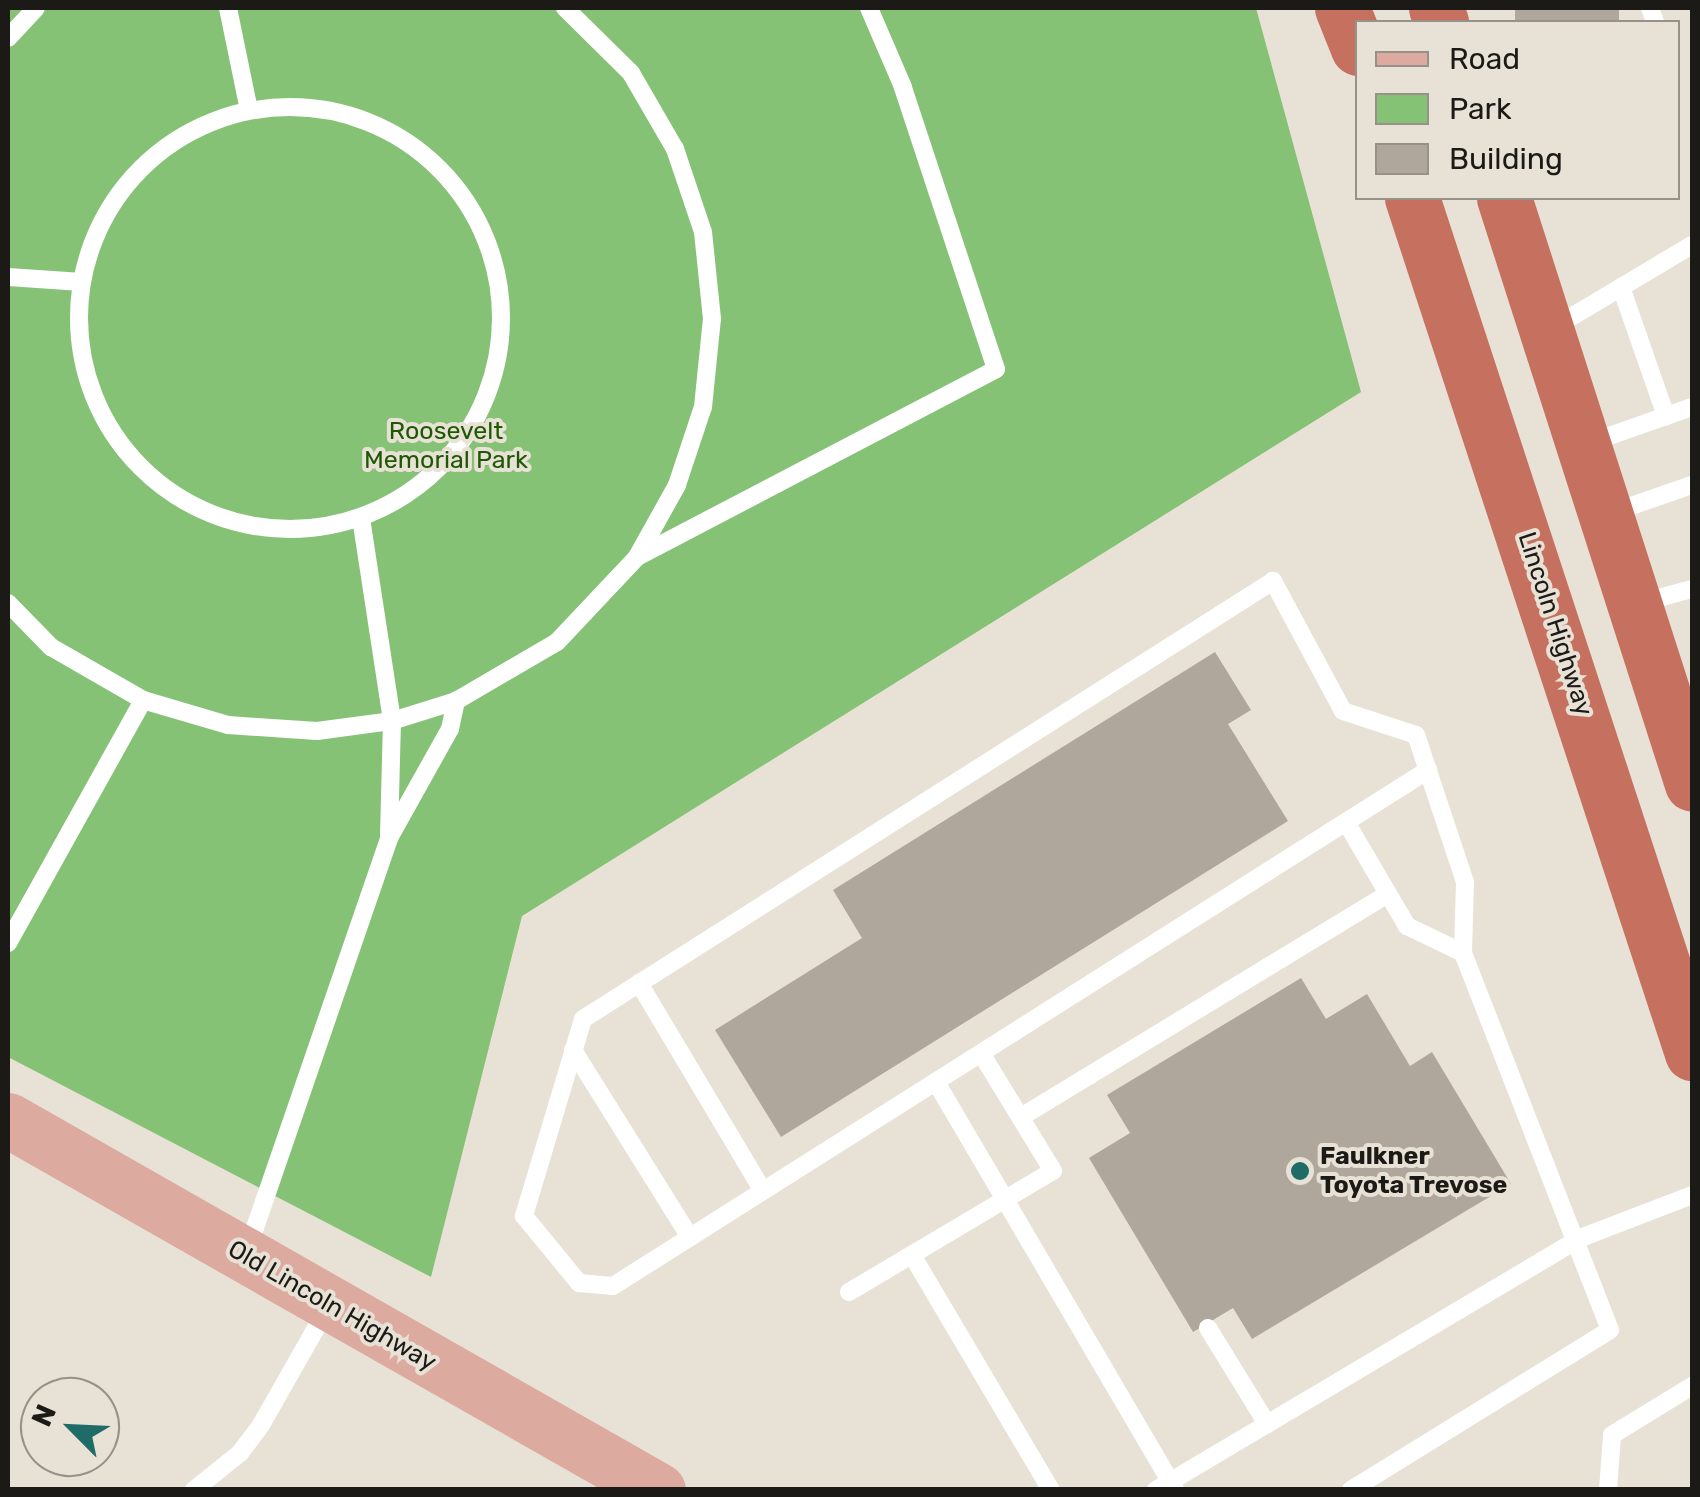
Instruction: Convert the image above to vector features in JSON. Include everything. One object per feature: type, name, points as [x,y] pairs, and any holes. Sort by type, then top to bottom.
[{"type":"highway","points":[[1342,8],[1355,40]]},
{"type":"highway","name":"Lincoln Highway","points":[[1413,200],[1692,1053]]},
{"type":"highway","points":[[1506,200],[1634,604],[1689,763]]},
{"type":"main road","name":"Old Lincoln Highway","points":[[8,1120],[658,1490]]},
{"type":"lane","points":[[8,38],[36,8]]},
{"type":"lane","points":[[228,8],[249,110]]},
{"type":"lane","points":[[8,603],[51,646],[143,700],[228,725],[317,732],[392,721],[456,702],[557,642],[637,557],[678,485],[703,407],[712,320],[703,232],[675,148],[631,73],[565,8]]},
{"type":"lane","points":[[637,557],[996,369],[870,8]]},
{"type":"lane","points":[[301,107],[352,115],[399,136],[440,168],[471,208],[492,255],[502,306],[498,357],[482,407],[456,451],[419,487],[360,518],[282,531],[223,521],[170,494],[136,462],[96,404],[80,349],[82,282],[98,230],[124,187],[159,152],[202,126],[249,110],[301,107]]},
{"type":"lane","points":[[1547,332],[1692,245]]},
{"type":"lane","points":[[8,277],[82,282]]},
{"type":"lane","points":[[1621,287],[1666,416]]},
{"type":"lane","points":[[1583,445],[1692,406]]},
{"type":"lane","points":[[1606,515],[1692,485]]},
{"type":"lane","points":[[360,518],[392,721],[388,838]]},
{"type":"lane","points":[[1351,1490],[1610,1330],[1578,1239],[1462,953],[1465,882],[1428,770],[1416,735],[1342,712],[1273,581],[583,1020],[524,1216],[579,1283],[613,1286],[1428,770]]},
{"type":"lane","points":[[1634,604],[1692,589]]},
{"type":"lane","points":[[8,942],[143,700]]},
{"type":"lane","points":[[246,1256],[388,838],[450,729],[456,702]]},
{"type":"lane","points":[[1346,822],[1407,926],[1462,953]]},
{"type":"lane","points":[[1020,1117],[1388,894]]},
{"type":"lane","points":[[639,983],[763,1191]]},
{"type":"lane","points":[[572,1050],[690,1237]]},
{"type":"lane","points":[[849,1292],[1053,1170],[981,1053]]},
{"type":"lane","points":[[936,1082],[1167,1487],[1578,1239],[1692,1195]]},
{"type":"lane","points":[[912,1255],[1051,1490]]},
{"type":"lane","points":[[194,1490],[240,1453],[261,1426],[329,1305]]},
{"type":"lane","points":[[1208,1328],[1267,1424]]},
{"type":"lane","points":[[1608,1490],[1612,1435],[1692,1386]]},
{"type":"green space","name":"Roosevelt Memorial Park","points":[[8,8],[1256,8],[1361,392],[522,916],[431,1277],[8,1057]]},
{"type":"building","points":[[1515,8],[1619,8],[1619,20],[1515,20]]},
{"type":"building","points":[[1215,652],[1251,710],[1228,724],[1288,821],[781,1137],[715,1030],[862,938],[833,890]]},
{"type":"building","name":"Faulkner Toyota Trevose","points":[[1301,978],[1326,1019],[1367,994],[1410,1066],[1432,1052],[1511,1184],[1252,1339],[1233,1308],[1193,1332],[1089,1158],[1130,1133],[1107,1095]]},
{"type":"place","name":"Faulkner Toyota Trevose","points":[[1300,1171]]}]
